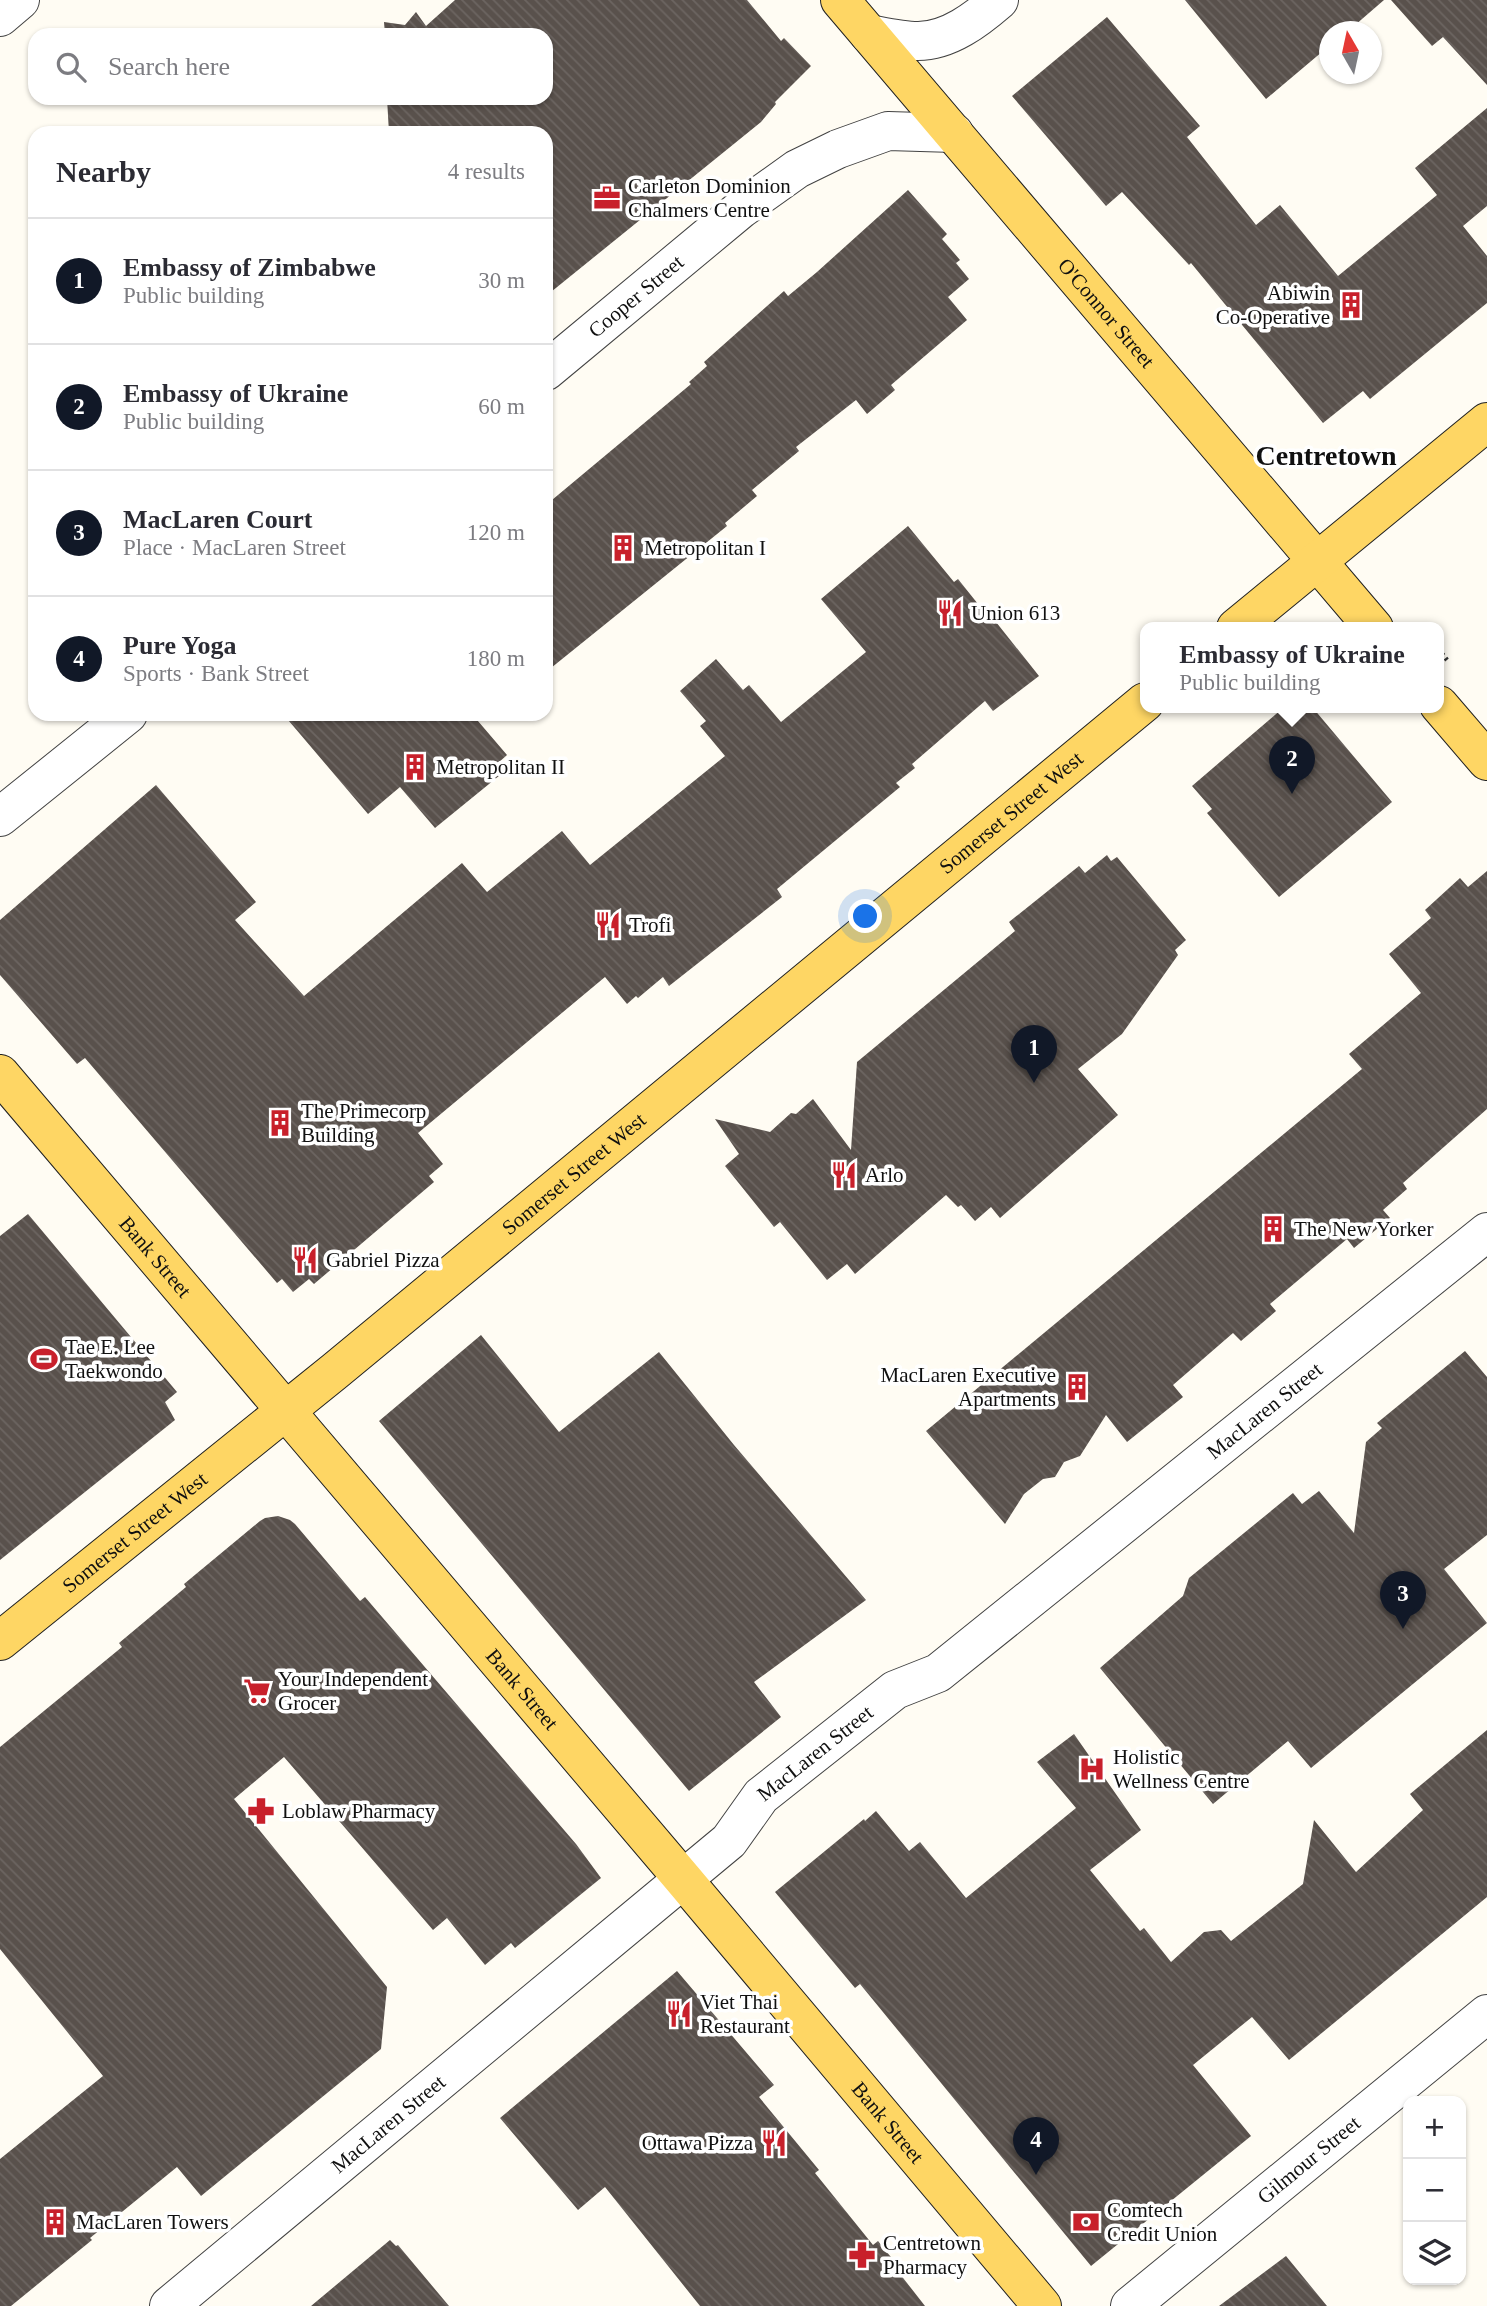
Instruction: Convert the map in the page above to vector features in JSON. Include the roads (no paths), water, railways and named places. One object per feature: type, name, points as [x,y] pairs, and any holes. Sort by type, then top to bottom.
[{"type":"main road","name":"O'Connor Street","points":[[839,0],[1369,622]]},
{"type":"main road","points":[[1243,622],[1487,422]]},
{"type":"main road","name":"Somerset Street West","points":[[0,1642],[285,1411],[1140,706]]},
{"type":"main road","points":[[1444,711],[1487,761]]},
{"type":"main road","name":"Bank Street","points":[[0,1074],[1042,2306]]},
{"type":"street","points":[[0,17],[20,0]]},
{"type":"street","points":[[869,34],[919,41],[951,34],[999,0]]},
{"type":"street","name":"Cooper Street","points":[[553,366],[741,209],[797,169],[838,149],[888,131],[954,133]]},
{"type":"street","points":[[0,817],[119,721]]},
{"type":"street","name":"MacLaren Street","points":[[169,2306],[729,1841],[761,1796],[895,1689],[938,1673],[1487,1232]]},
{"type":"street","name":"Gilmour Street","points":[[1130,2306],[1487,2014]]},
{"type":"place","name":"Carleton Dominion Chalmers Centre","points":[[607,198]]},
{"type":"place","name":"Abiwin Co-Operative","points":[[1351,305]]},
{"type":"place","name":"Metropolitan I","points":[[623,548]]},
{"type":"place","name":"Union 613","points":[[950,613]]},
{"type":"place","name":"Metropolitan II","points":[[415,767]]},
{"type":"place","name":"Embassy of Ukraine","points":[[1292,794]]},
{"type":"place","name":"Trofi","points":[[608,925]]},
{"type":"place","name":"Embassy of Zimbabwe","points":[[1034,1083]]},
{"type":"place","name":"The Primecorp Building","points":[[280,1123]]},
{"type":"place","name":"Arlo","points":[[844,1175]]},
{"type":"place","name":"The New Yorker","points":[[1273,1229]]},
{"type":"place","name":"Gabriel Pizza","points":[[305,1260]]},
{"type":"place","name":"Tae E. Lee Taekwondo","points":[[44,1359]]},
{"type":"place","name":"MacLaren Executive Apartments","points":[[1077,1387]]},
{"type":"place","name":"MacLaren Court","points":[[1403,1629]]},
{"type":"place","name":"Your Independent Grocer","points":[[257,1691]]},
{"type":"place","name":"Holistic Wellness Centre","points":[[1092,1769]]},
{"type":"place","name":"Loblaw Pharmacy","points":[[261,1811]]},
{"type":"place","name":"Viet Thai Restaurant","points":[[679,2014]]},
{"type":"place","name":"Ottawa Pizza","points":[[774,2143]]},
{"type":"place","name":"Pure Yoga","points":[[1036,2175]]},
{"type":"place","name":"MacLaren Towers","points":[[55,2222]]},
{"type":"place","name":"Comtech Credit Union","points":[[1086,2222]]},
{"type":"place","name":"Centretown Pharmacy","points":[[862,2255]]},
{"type":"district","name":"Centretown","points":[[1326,455]]}]
